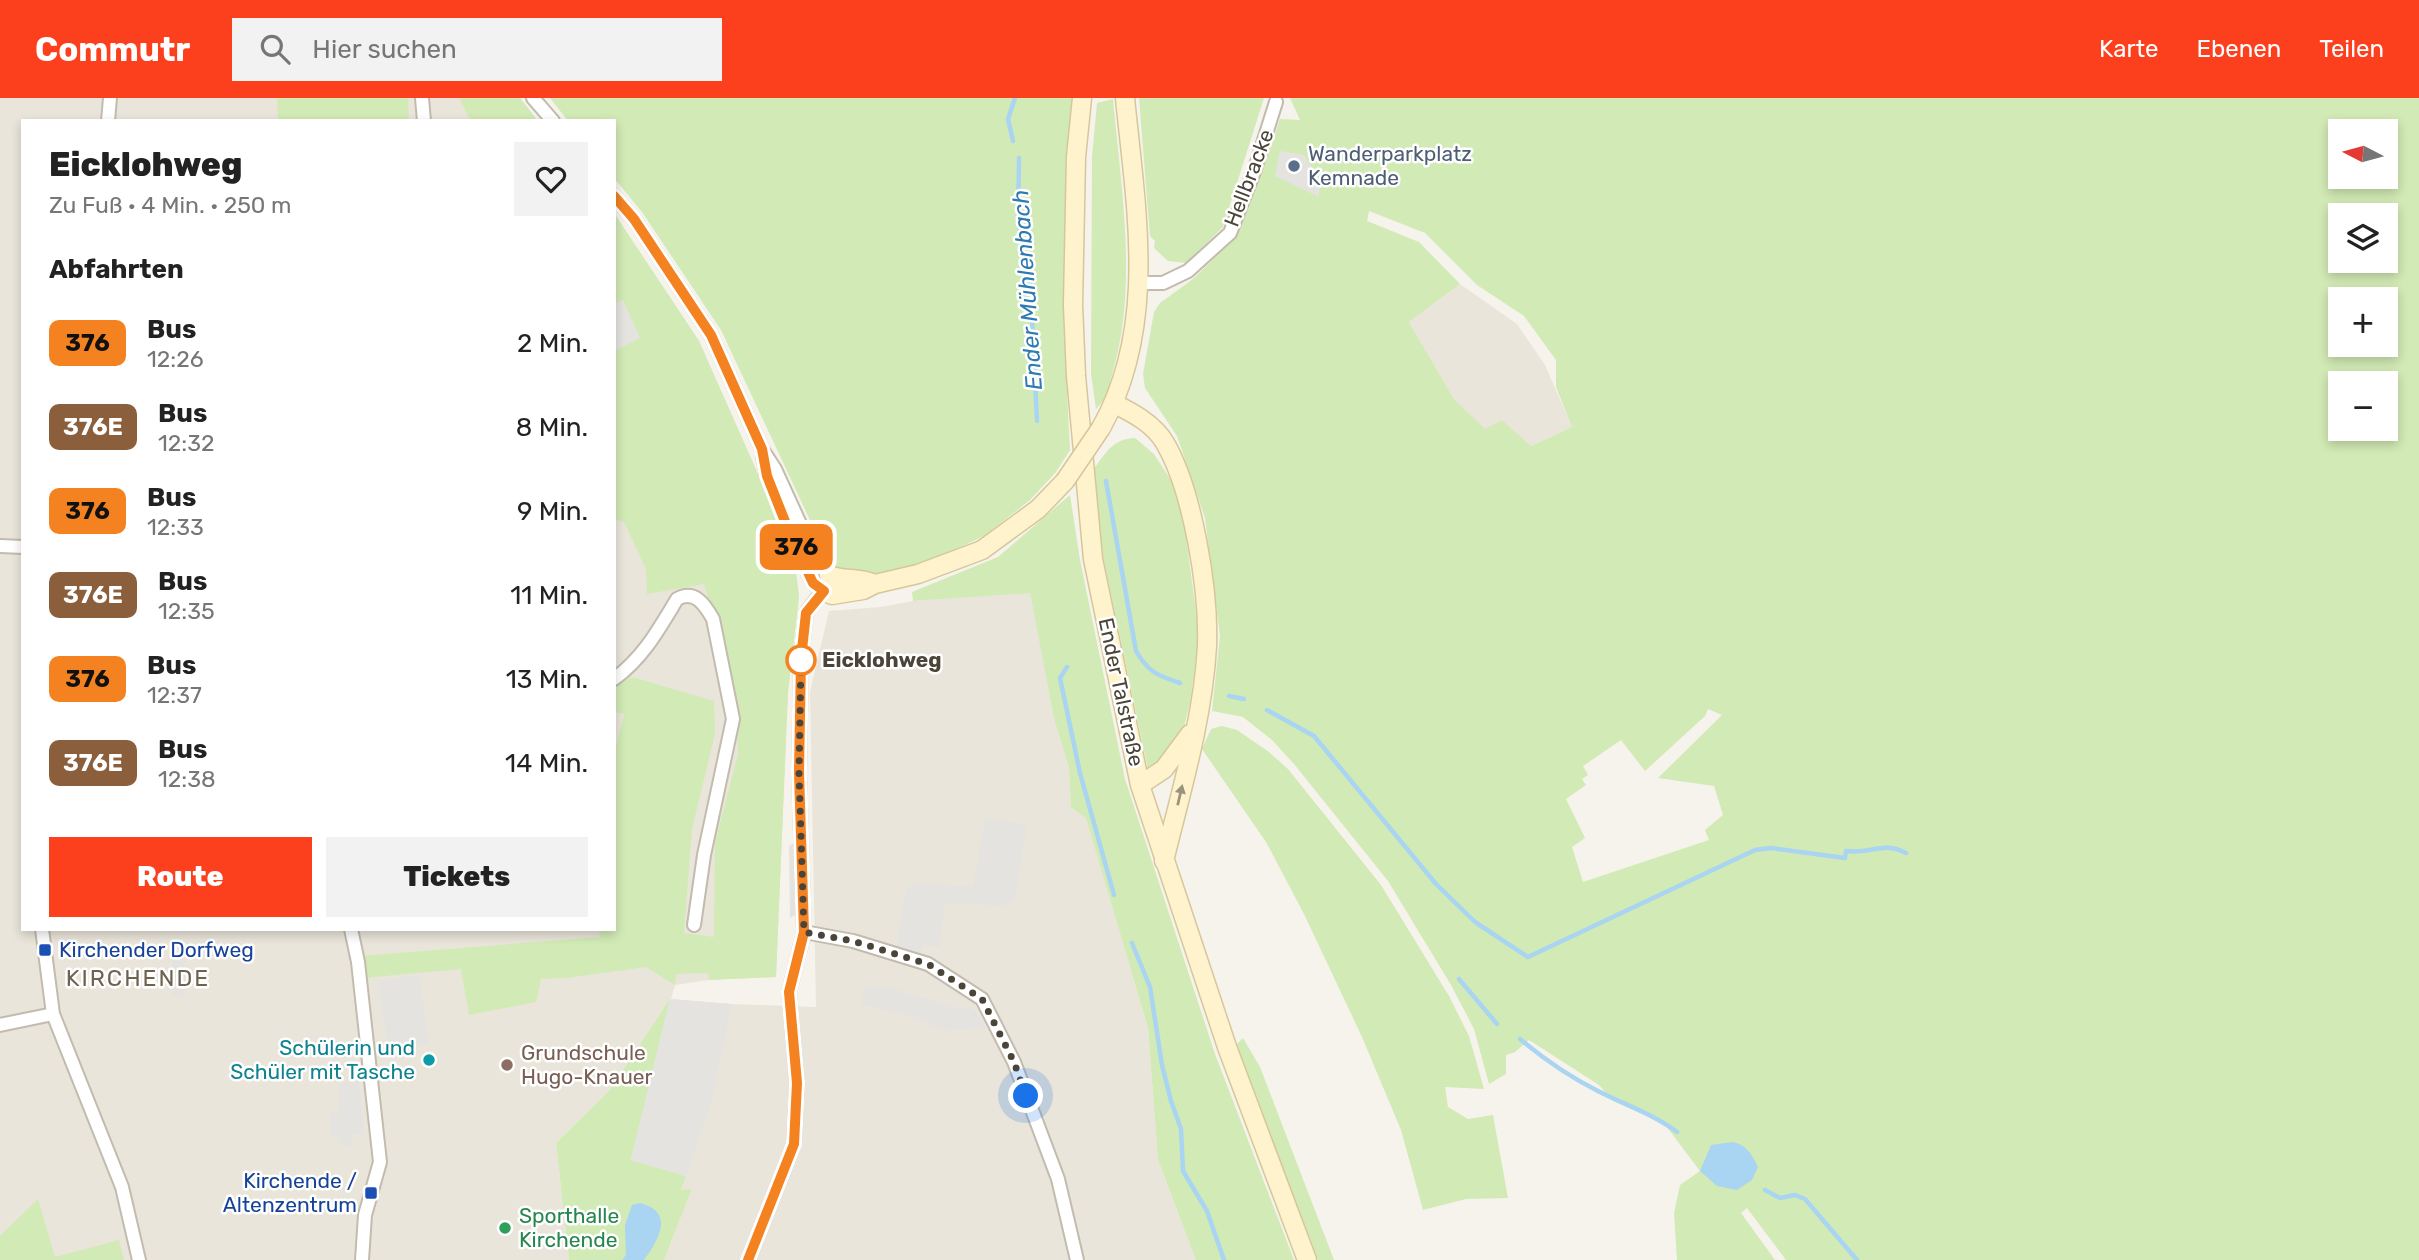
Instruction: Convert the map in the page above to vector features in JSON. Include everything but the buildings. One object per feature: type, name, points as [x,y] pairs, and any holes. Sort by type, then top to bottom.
[{"type":"main road","name":"Ender Talstraße","points":[[1082,98],[1074,214],[1073,306],[1077,389],[1093,559],[1140,785],[1227,1047],[1307,1260]]},
{"type":"main road","points":[[826,583],[832,595],[846,594],[918,574],[982,550],[1038,509],[1065,481],[1101,428],[1115,404],[1133,345],[1140,283],[1140,253],[1125,98]]},
{"type":"main road","points":[[1115,404],[1138,415],[1164,441],[1187,497],[1203,575],[1207,645],[1197,722],[1164,861]]},
{"type":"main road","points":[[1140,785],[1164,769],[1197,722]]},
{"type":"street","points":[[108,119],[110,98]]},
{"type":"street","points":[[422,98],[424,119]]},
{"type":"street","points":[[533,98],[551,119]]},
{"type":"street","name":"Hellbracke","points":[[1140,283],[1163,283],[1188,271],[1230,233],[1255,169],[1276,102]]},
{"type":"street","points":[[616,198],[634,219],[711,335],[762,449],[767,476],[790,534],[813,583],[826,583]]},
{"type":"street","points":[[0,546],[21,547]]},
{"type":"street","points":[[748,1260],[794,1144],[797,1083],[789,992],[804,932],[799,761],[801,659],[806,613],[826,583]]},
{"type":"street","points":[[616,678],[650,645],[677,599],[684,595],[694,596],[705,605],[713,619],[733,719],[704,855],[694,925]]},
{"type":"street","points":[[42,931],[54,1014],[122,1187],[139,1260]]},
{"type":"street","points":[[352,931],[380,1162],[365,1215],[362,1260]]},
{"type":"street","points":[[804,932],[853,941],[928,964],[982,999],[1014,1062],[1053,1167],[1077,1260]]},
{"type":"street","points":[[0,1025],[54,1014]]},
{"type":"shaded area","points":[[0,98],[520,98],[536,119],[21,119],[21,931],[616,931],[616,216],[699,341],[794,555],[799,597],[788,692],[776,977],[709,980],[675,985],[671,999],[816,1007],[810,692],[829,611],[1030,592],[1054,719],[1069,768],[1071,807],[1086,817],[1148,1028],[1158,1160],[1196,1260],[664,1260],[692,1189],[681,1191],[685,1176],[631,1160],[669,1001],[609,1091],[556,1143],[569,1260],[0,1260]]},
{"type":"shaded area","name":"Wanderparkplatz Kemnade","points":[[1280,151],[1304,155],[1320,180],[1319,197],[1275,176]]},
{"type":"shaded area","points":[[1460,284],[1517,324],[1545,365],[1572,427],[1531,446],[1502,420],[1485,430],[1454,399],[1409,322]]},
{"type":"shaded area","points":[[623,300],[640,338],[616,350],[616,303]]},
{"type":"shaded area","points":[[985,818],[1027,824],[1015,899],[1004,906],[945,903],[939,947],[922,945],[920,962],[895,954],[906,888],[919,883],[973,887]]},
{"type":"shaded area","points":[[798,841],[801,912],[790,918],[789,846]]},
{"type":"shaded area","points":[[173,951],[186,952],[184,996],[171,996]]},
{"type":"shaded area","points":[[419,975],[429,1043],[388,1048],[378,980]]},
{"type":"shaded area","points":[[864,987],[887,987],[953,1007],[971,1008],[976,1011],[986,1028],[946,1031],[905,1014],[862,1005]]},
{"type":"shaded area","points":[[670,999],[732,1004],[712,1099],[686,1176],[631,1160]]},
{"type":"shaded area","points":[[359,1081],[364,1134],[351,1135],[352,1145],[340,1146],[339,1136],[331,1136],[330,1113],[339,1112],[339,1083]]},
{"type":"green space","points":[[277,98],[408,98],[409,119],[278,119]]},
{"type":"green space","points":[[459,98],[520,98],[536,119],[470,119]]},
{"type":"green space","points":[[550,98],[1076,98],[1069,155],[1066,374],[1070,450],[1056,472],[1030,500],[984,536],[917,567],[875,575],[848,575],[831,565],[721,330],[642,212],[616,180],[616,119],[566,119]]},
{"type":"green space","points":[[1139,98],[1264,98],[1223,227],[1186,263],[1168,261],[1154,248],[1155,241],[1150,236]]},
{"type":"green space","points":[[1290,98],[2419,98],[2419,1260],[1786,1260],[1747,1208],[1741,1213],[1775,1260],[1677,1260],[1674,1213],[1680,1185],[1700,1171],[1663,1122],[1613,1101],[1599,1085],[1529,1040],[1515,1052],[1506,1055],[1506,1074],[1489,1084],[1474,1029],[1451,985],[1388,881],[1272,740],[1243,717],[1212,711],[1220,636],[1205,518],[1177,436],[1145,388],[1143,374],[1154,312],[1160,303],[1193,279],[1236,237],[1280,119],[1300,120]],"holes":[[[1369,211],[1425,233],[1477,285],[1524,316],[1556,360],[1556,387],[1572,427],[1531,446],[1502,420],[1485,429],[1454,399],[1409,322],[1460,284],[1419,242],[1367,221]],[[1708,709],[1722,715],[1658,778],[1714,786],[1723,815],[1705,830],[1709,840],[1583,882],[1572,847],[1585,838],[1566,799],[1586,785],[1582,779],[1588,775],[1583,766],[1621,740],[1645,771],[1705,716]]]},
{"type":"green space","points":[[1113,99],[1123,201],[1125,304],[1121,338],[1109,387],[1096,409],[1091,374],[1092,157],[1097,103]]},
{"type":"green space","points":[[616,216],[699,341],[794,555],[799,597],[788,692],[776,977],[709,980],[708,973],[676,974],[675,985],[646,967],[541,979],[536,1002],[469,1015],[461,969],[364,978],[360,956],[600,937],[599,931],[616,931],[616,746],[624,714],[616,712],[616,685],[632,677],[714,701],[715,734],[692,829],[684,933],[714,937],[715,843],[738,754],[736,696],[704,584],[647,594],[646,569],[624,522],[616,520]]},
{"type":"green space","points":[[1135,438],[1154,454],[1172,482],[1184,521],[1199,635],[1184,727],[1176,746],[1149,774],[1103,556],[1093,470],[1115,444]]},
{"type":"green space","points":[[1070,495],[1080,560],[1125,779],[1215,1054],[1294,1260],[1196,1260],[1158,1160],[1148,1028],[1086,818],[1071,807],[1069,768],[1054,719],[1030,593],[913,601],[912,592],[998,557]]},
{"type":"green space","points":[[1222,726],[1237,730],[1288,769],[1381,885],[1449,996],[1469,1036],[1484,1089],[1445,1087],[1448,1107],[1468,1119],[1493,1115],[1508,1198],[1466,1199],[1423,1210],[1401,1130],[1362,1037],[1304,914],[1266,842],[1202,749],[1211,729]]},
{"type":"green space","points":[[670,999],[631,1160],[686,1176],[681,1190],[692,1189],[664,1260],[569,1260],[556,1143],[609,1091]]},
{"type":"green space","points":[[1243,1038],[1260,1067],[1334,1260],[1318,1260],[1236,1045]]},
{"type":"green space","points":[[38,1199],[55,1257],[119,1240],[124,1260],[0,1260],[0,1236]]},
{"type":"water","points":[[1733,1142],[1745,1148],[1758,1167],[1752,1180],[1737,1190],[1717,1186],[1700,1171],[1711,1145]]},
{"type":"water","points":[[640,1203],[651,1207],[661,1219],[659,1235],[644,1260],[622,1260],[626,1255],[625,1225],[632,1205]]},
{"type":"waterway","name":"Ender Mühlenbach","points":[[1013,141],[1008,119],[1015,98]]},
{"type":"waterway","name":"Ender Mühlenbach","points":[[1019,158],[1018,222],[1023,275],[1030,280],[1030,287],[1024,297],[1032,319],[1037,421]]},
{"type":"waterway","points":[[1106,481],[1136,651],[1154,672],[1180,683]]},
{"type":"waterway","name":"Ender Mühlenbach","points":[[1067,667],[1060,678],[1080,773],[1114,895]]},
{"type":"waterway","points":[[1229,696],[1244,699]]},
{"type":"waterway","points":[[1267,710],[1314,736],[1436,884],[1475,922],[1528,957],[1755,850],[1771,848],[1845,858],[1846,851],[1891,848],[1906,853]]},
{"type":"waterway","name":"Ender Mühlenbach","points":[[1132,943],[1150,987],[1162,1065],[1181,1129],[1183,1171],[1207,1211],[1224,1260]]},
{"type":"waterway","points":[[1459,979],[1497,1024]]},
{"type":"waterway","points":[[1520,1039],[1577,1080],[1649,1115],[1677,1132]]},
{"type":"waterway","points":[[1765,1190],[1780,1198],[1795,1195],[1805,1199],[1857,1260]]},
{"type":"bus line","name":"376","points":[[616,198],[634,219],[711,335],[762,449],[767,476],[790,534],[813,583],[824,591],[806,613],[801,659],[799,772],[804,932],[789,992],[797,1083],[794,1144],[748,1260]]},
{"type":"place","name":"Wanderparkplatz Kemnade","points":[[1294,166]]},
{"type":"place","name":"Eicklohweg","points":[[801,660]]},
{"type":"place","name":"Kirchender Dorfweg","points":[[45,950]]},
{"type":"place","name":"Schülerin und Schüler mit Tasche","points":[[429,1060]]},
{"type":"place","name":"Grundschule Hugo-Knauer","points":[[507,1065]]},
{"type":"place","name":"Kirchende / Altenzentrum","points":[[371,1193]]},
{"type":"place","name":"Sporthalle Kirchende","points":[[505,1228]]},
{"type":"district","name":"KIRCHENDE","points":[[138,978]]},
{"type":"route","points":[[801,660],[799,772],[804,932],[853,941],[928,964],[982,999],[1014,1062],[1026,1096]]}]
